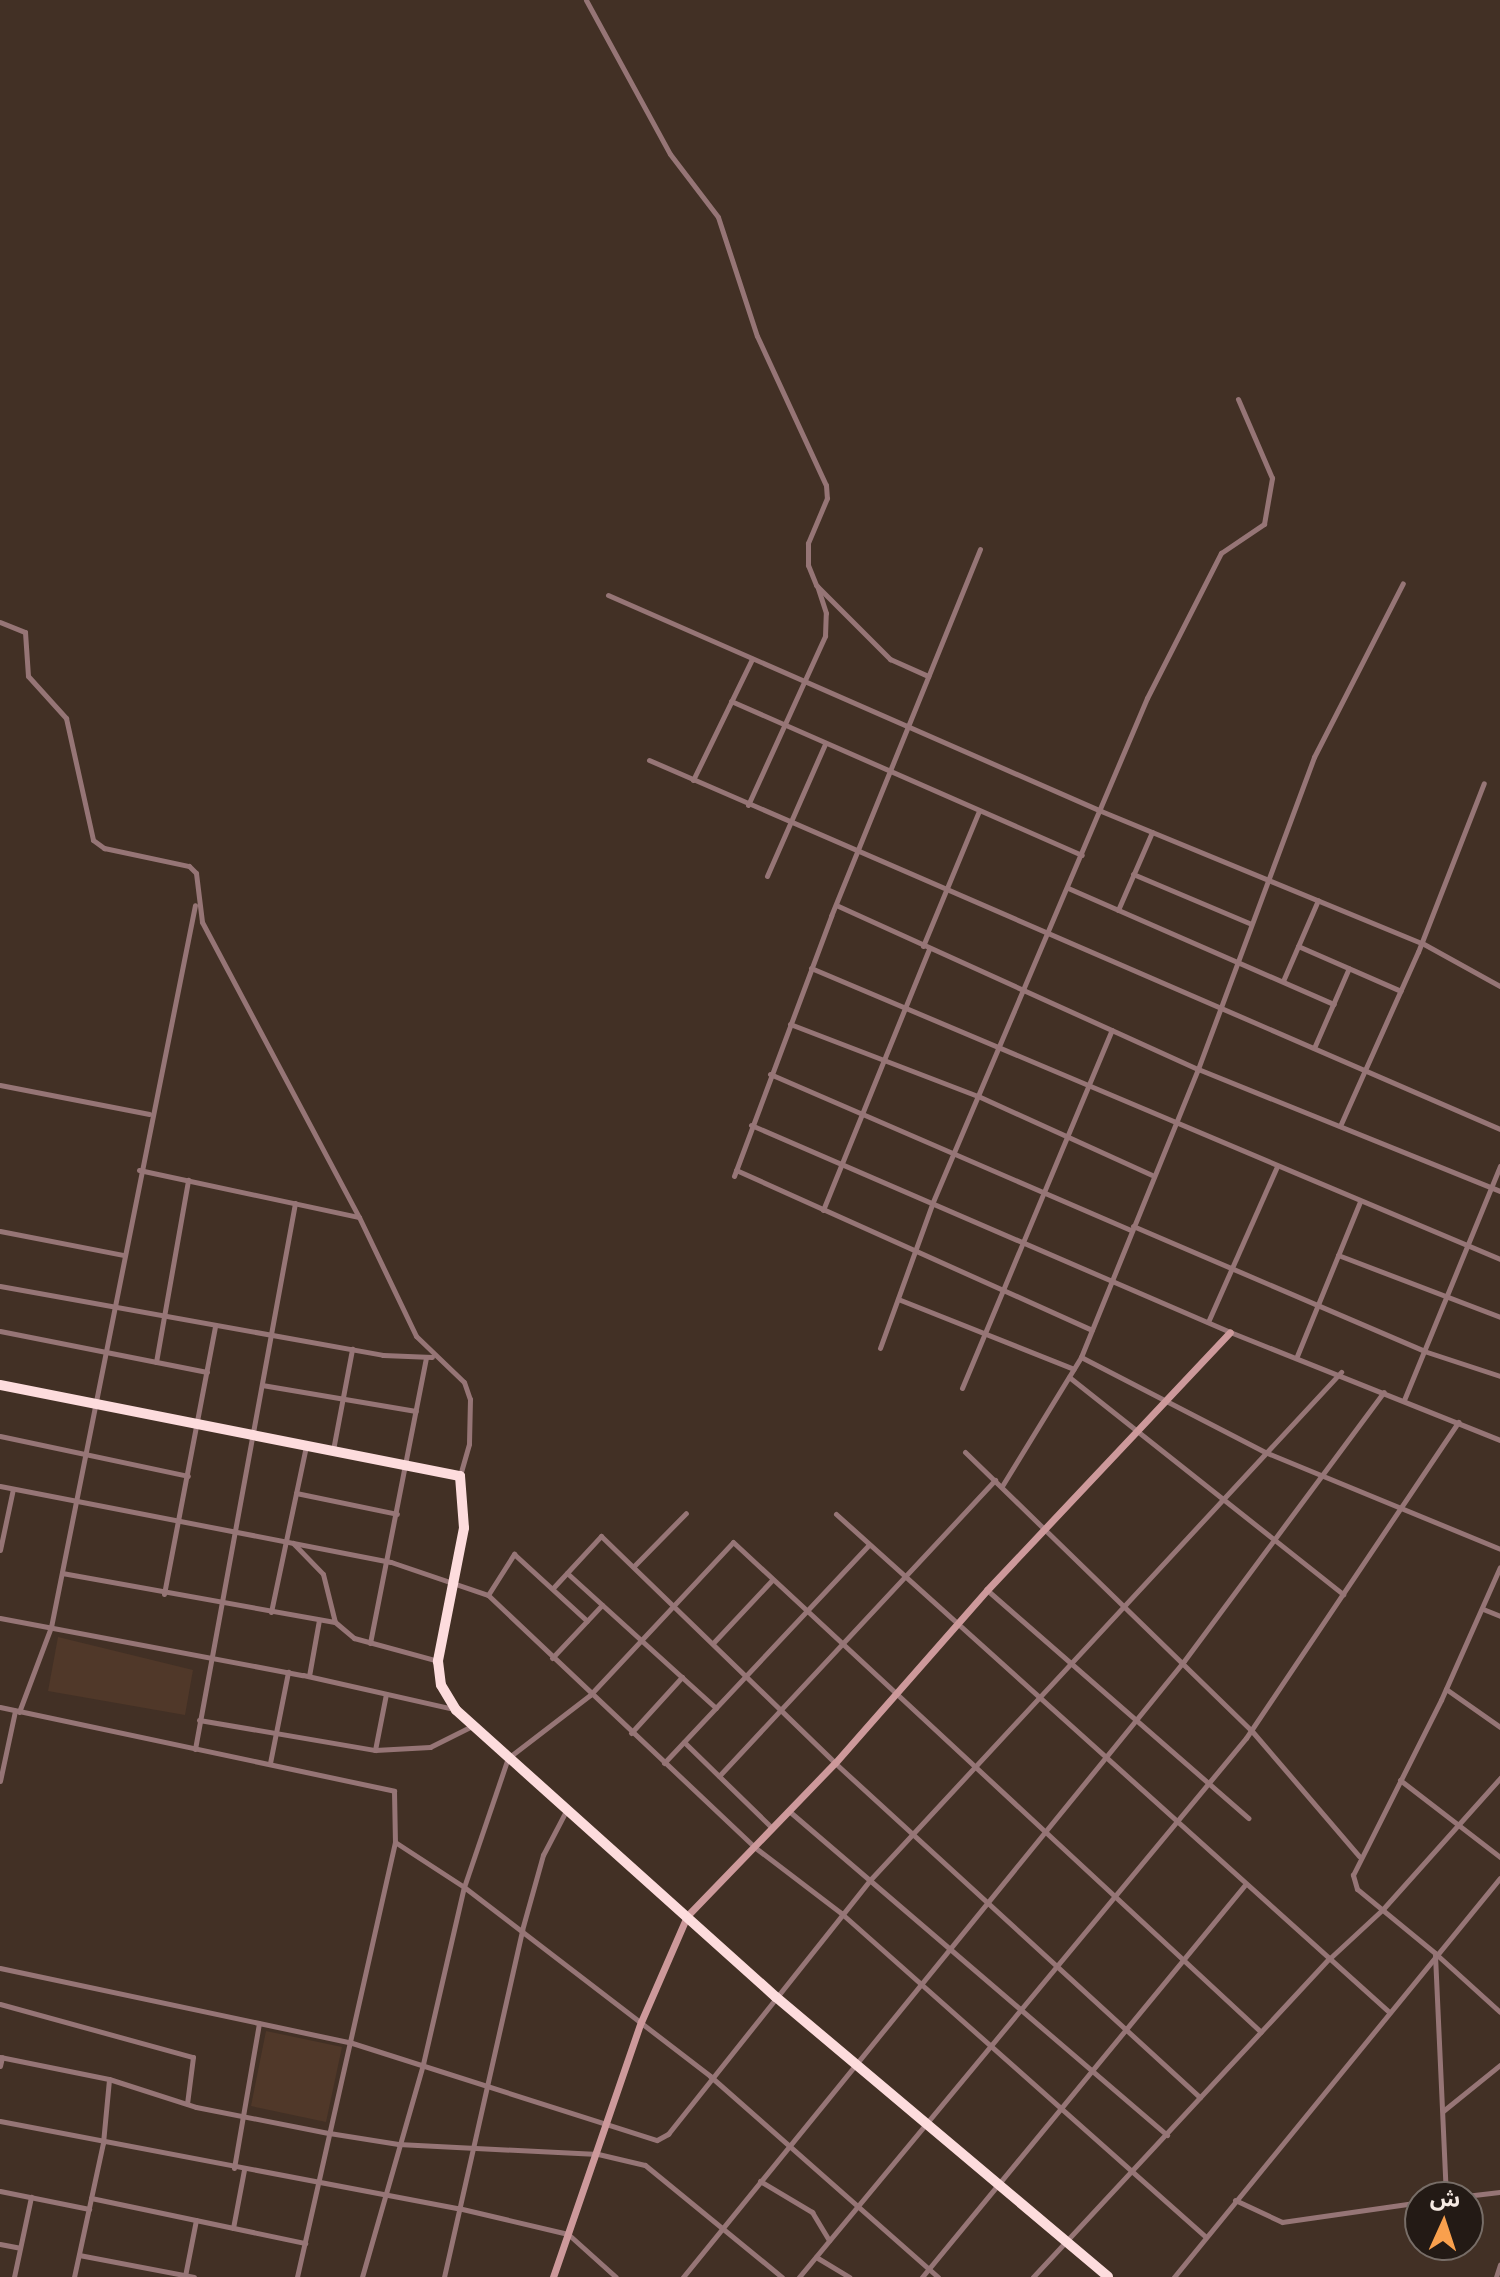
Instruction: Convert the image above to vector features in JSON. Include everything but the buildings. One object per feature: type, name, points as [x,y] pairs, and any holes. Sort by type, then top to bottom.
[{"type":"highway","points":[[0,1385],[460,1476],[464,1528],[456,1584],[438,1661],[441,1685],[456,1710],[776,1997],[1108,2277]]},
{"type":"street","points":[[586,0],[670,154],[718,217],[757,336],[826,485],[827,498],[808,543],[827,628],[747,806]]},
{"type":"street","points":[[880,1348],[932,1204],[997,1048],[1049,935],[1147,698],[1221,553],[1264,524],[1272,478],[1238,399]]},
{"type":"street","points":[[980,549],[811,968],[735,1173],[1092,1330]]},
{"type":"street","points":[[1002,1486],[1081,1357],[1152,1175],[1198,1069],[1217,1007],[1314,757],[1403,583]]},
{"type":"street","points":[[816,585],[890,659],[928,676]]},
{"type":"street","points":[[608,595],[1101,811],[1422,943],[1500,986]]},
{"type":"street","points":[[0,622],[25,632],[28,676],[66,718],[93,840],[104,848],[192,868],[202,922],[359,1217],[416,1336],[430,1357],[464,1382],[470,1399],[469,1444],[460,1476]]},
{"type":"street","points":[[693,780],[752,659]]},
{"type":"street","points":[[731,701],[1082,855]]},
{"type":"street","points":[[767,876],[825,744]]},
{"type":"street","points":[[649,760],[747,806],[1500,1129]]},
{"type":"street","points":[[1340,1126],[1422,943],[1484,783]]},
{"type":"street","points":[[823,1210],[906,1009],[946,891],[979,811]]},
{"type":"street","points":[[1118,910],[1152,832]]},
{"type":"street","points":[[1133,874],[1249,923]]},
{"type":"street","points":[[1068,888],[1334,1004]]},
{"type":"street","points":[[0,1781],[3,1756],[17,1712],[51,1627],[149,1114],[196,900]]},
{"type":"street","points":[[1283,981],[1318,900]]},
{"type":"street","points":[[836,905],[1198,1069],[1500,1191]]},
{"type":"street","points":[[1298,946],[1401,991]]},
{"type":"street","points":[[811,968],[1500,1259]]},
{"type":"street","points":[[1314,1048],[1349,968]]},
{"type":"street","points":[[790,1024],[978,1096],[1152,1175]]},
{"type":"street","points":[[962,1388],[1092,1087],[1112,1030]]},
{"type":"street","points":[[770,1074],[1424,1351],[1500,1376]]},
{"type":"street","points":[[0,1085],[149,1114]]},
{"type":"street","points":[[751,1125],[1230,1332],[1341,1372],[1500,1440]]},
{"type":"street","points":[[1208,1322],[1277,1166]]},
{"type":"street","points":[[1404,1400],[1500,1166]]},
{"type":"street","points":[[139,1170],[359,1217]]},
{"type":"street","points":[[156,1362],[188,1180]]},
{"type":"street","points":[[1297,1356],[1360,1202]]},
{"type":"street","points":[[195,1749],[207,1660],[255,1434],[269,1335],[295,1203]]},
{"type":"street","points":[[0,1231],[123,1255]]},
{"type":"street","points":[[1338,1255],[1500,1317]]},
{"type":"street","points":[[0,1286],[352,1349],[430,1357]]},
{"type":"street","points":[[898,1299],[1074,1369]]},
{"type":"street","points":[[164,1594],[199,1423],[215,1326]]},
{"type":"street","points":[[0,1331],[207,1372]]},
{"type":"street","points":[[553,2277],[598,2154],[641,2022],[687,1916],[835,1763],[955,1624],[1230,1332]]},
{"type":"street","points":[[333,1450],[352,1349]]},
{"type":"street","points":[[370,1643],[416,1411],[430,1357]]},
{"type":"street","points":[[1081,1357],[1163,1404],[1265,1452],[1500,1549]]},
{"type":"street","points":[[0,1968],[349,2042],[657,2140],[668,2134],[710,2076],[870,1880],[1341,1372]]},
{"type":"street","points":[[1069,1377],[1136,1434],[1343,1594]]},
{"type":"street","points":[[262,1385],[416,1411]]},
{"type":"street","points":[[683,2277],[1133,1718],[1184,1661],[1384,1392]]},
{"type":"street","points":[[799,2277],[1251,1730],[1458,1422]]},
{"type":"street","points":[[0,1436],[188,1476]]},
{"type":"street","points":[[271,1613],[289,1542],[306,1445]]},
{"type":"street","points":[[965,1452],[1184,1661],[1251,1730],[1359,1856]]},
{"type":"street","points":[[719,1776],[995,1480]]},
{"type":"street","points":[[0,1486],[388,1561],[488,1595],[590,1695],[753,1846],[841,1913],[989,2048],[1205,2236]]},
{"type":"street","points":[[0,1550],[13,1489]]},
{"type":"street","points":[[296,1493],[397,1514]]},
{"type":"street","points":[[634,1566],[686,1513]]},
{"type":"street","points":[[836,1514],[1244,1886],[1388,2011]]},
{"type":"street","points":[[553,1588],[601,1536],[748,1674],[835,1763],[1200,2097]]},
{"type":"street","points":[[289,1542],[323,1574],[335,1622]]},
{"type":"street","points":[[362,2277],[423,2064],[464,1887],[508,1758],[590,1695],[677,1606],[733,1542],[840,1646],[1261,2032]]},
{"type":"street","points":[[664,1763],[869,1545]]},
{"type":"street","points":[[488,1595],[514,1554],[587,1621]]},
{"type":"street","points":[[1500,1567],[1446,1689],[1359,1856],[1353,1875],[1357,1889],[1500,2012]]},
{"type":"street","points":[[62,1573],[218,1605],[335,1622],[370,1643],[438,1661]]},
{"type":"street","points":[[567,1573],[716,1708]]},
{"type":"street","points":[[714,1642],[772,1580]]},
{"type":"street","points":[[987,1590],[1248,1818]]},
{"type":"street","points":[[552,1658],[602,1605]]},
{"type":"street","points":[[1483,1609],[1500,1616]]},
{"type":"street","points":[[0,1618],[207,1660],[309,1676],[456,1710]]},
{"type":"street","points":[[309,1676],[319,1620]]},
{"type":"street","points":[[270,1763],[288,1672]]},
{"type":"street","points":[[631,1733],[682,1677]]},
{"type":"street","points":[[1446,1689],[1500,1727]]},
{"type":"street","points":[[375,1750],[386,1694]]},
{"type":"street","points":[[0,1707],[394,1791],[395,1842],[297,2277]]},
{"type":"street","points":[[199,1720],[375,1750],[430,1747],[472,1726]]},
{"type":"street","points":[[684,1742],[771,1827]]},
{"type":"street","points":[[1033,2277],[1329,1959],[1383,1909],[1500,1778]]},
{"type":"street","points":[[1400,1780],[1460,1822],[1500,1857]]},
{"type":"street","points":[[444,2277],[522,1930],[543,1855],[567,1810]]},
{"type":"street","points":[[789,1810],[1167,2135]]},
{"type":"street","points":[[395,1842],[522,1930],[710,2076],[938,2277]]},
{"type":"street","points":[[1174,2277],[1435,1953],[1500,1878]]},
{"type":"street","points":[[922,2277],[1244,1886]]},
{"type":"street","points":[[1435,1953],[1445,2181]]},
{"type":"street","points":[[0,2004],[193,2057],[187,2104]]},
{"type":"street","points":[[234,2168],[259,2023]]},
{"type":"street","points":[[0,2066],[1,2057],[109,2079],[187,2104],[398,2144],[598,2154],[645,2165],[782,2277]]},
{"type":"street","points":[[1443,2112],[1500,2065]]},
{"type":"street","points":[[74,2277],[103,2143],[109,2079]]},
{"type":"street","points":[[0,2121],[384,2197],[458,2208],[568,2234],[616,2277]]},
{"type":"street","points":[[233,2228],[244,2170]]},
{"type":"street","points":[[760,2181],[812,2212],[829,2240]]},
{"type":"street","points":[[0,2191],[89,2209]]},
{"type":"street","points":[[14,2277],[31,2197]]},
{"type":"street","points":[[91,2198],[305,2243]]},
{"type":"street","points":[[1235,2200],[1282,2222],[1404,2204]]},
{"type":"street","points":[[185,2276],[196,2220]]},
{"type":"street","points":[[0,2244],[20,2248]]},
{"type":"street","points":[[79,2255],[194,2277]]},
{"type":"street","points":[[816,2257],[849,2277]]},
{"type":"shaded area","points":[[58,1637],[193,1670],[185,1715],[48,1691]]},
{"type":"shaded area","points":[[266,2031],[342,2047],[326,2122],[251,2106]]}]
